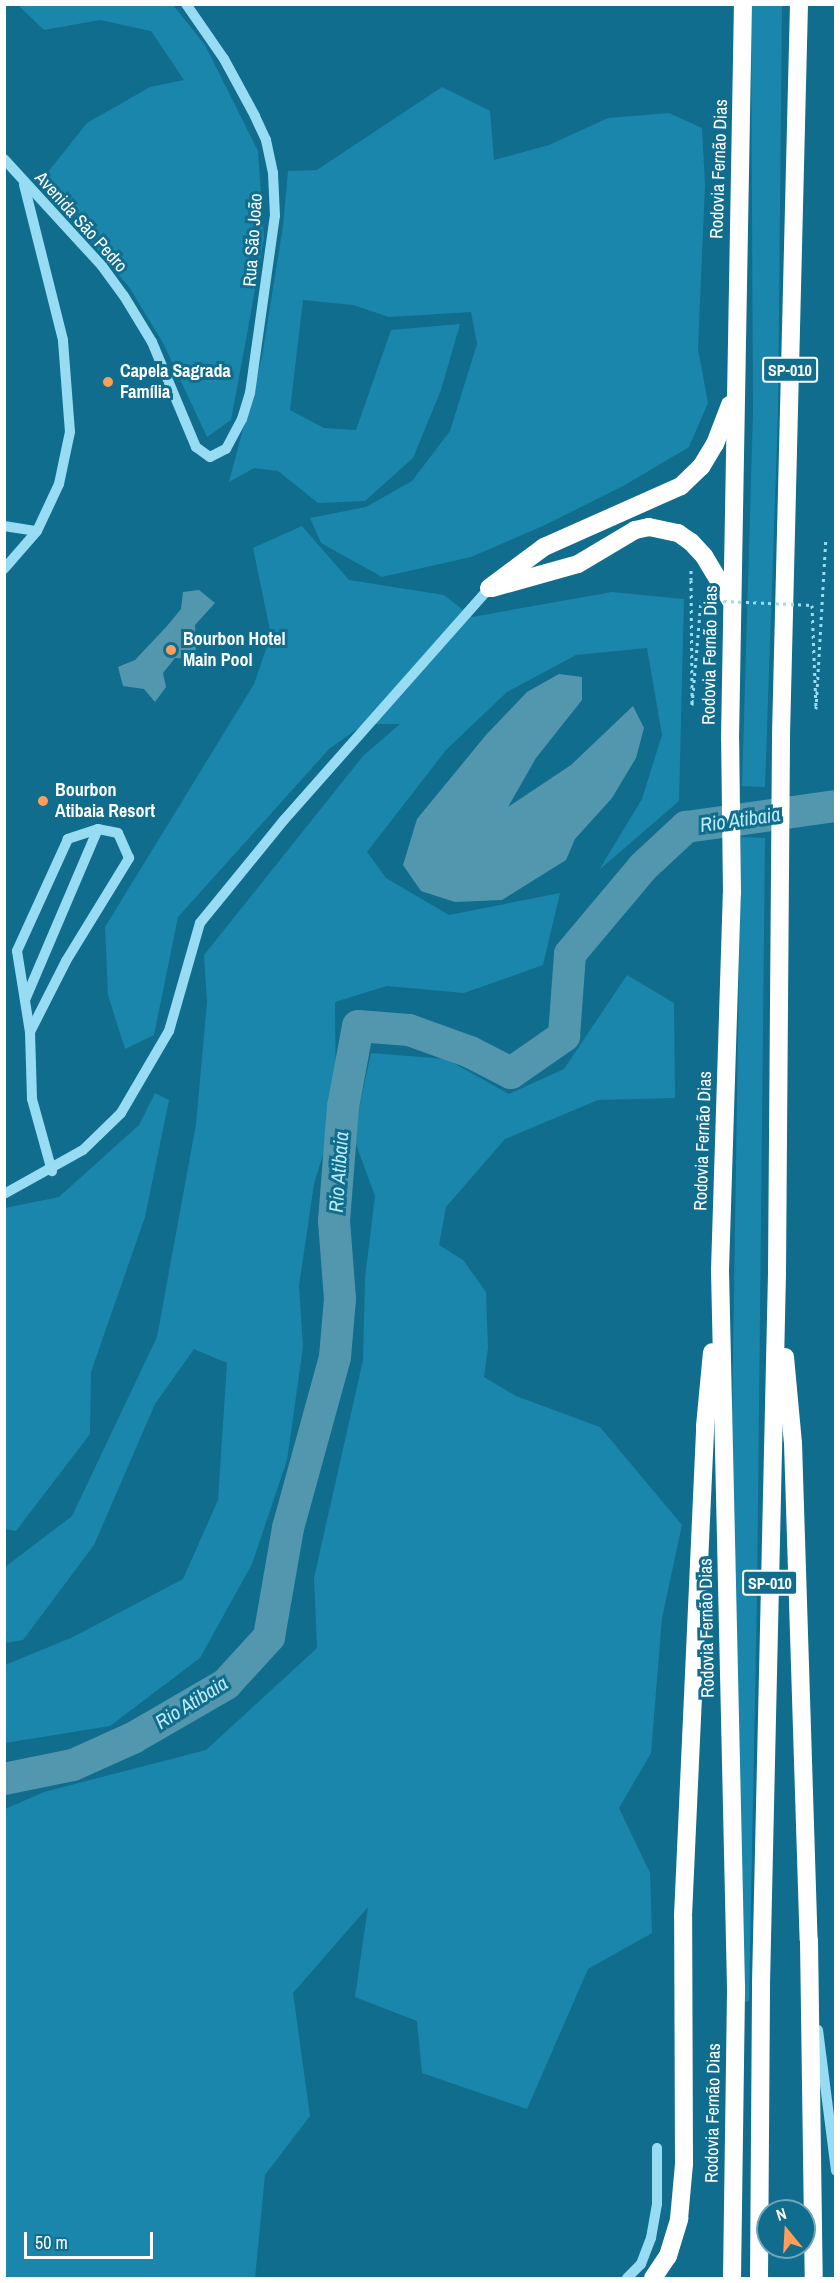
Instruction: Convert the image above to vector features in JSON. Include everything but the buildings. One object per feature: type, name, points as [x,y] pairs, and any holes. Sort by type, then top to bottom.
[{"type":"highway","name":"Rodovia Fernão Dias","points":[[732,2278],[736,1987],[720,1270],[732,893],[731,603],[743,4]]},
{"type":"highway","name":"SP-010","points":[[759,2278],[761,1972],[777,1272],[781,735],[799,4]]},
{"type":"highway","points":[[489,588],[544,547],[681,486],[701,467],[715,444],[734,395]]},
{"type":"highway","points":[[489,588],[578,564],[635,530],[649,527],[678,533],[691,542],[704,556],[731,603]]},
{"type":"highway","points":[[652,2278],[668,2256],[679,2219],[684,2164],[683,1916],[705,1426],[720,1270]]},
{"type":"highway","points":[[777,1272],[793,1443],[809,1940],[814,2278]]},
{"type":"street","name":"Rua São João","points":[[186,4],[224,59],[255,116],[266,140],[273,173],[275,216],[249,393],[233,440],[218,455]]},
{"type":"street","name":"Avenida São Pedro","points":[[4,159],[23,184],[102,266],[124,296],[152,342],[196,447],[202,454],[218,455]]},
{"type":"street","points":[[4,569],[37,531],[59,484],[70,432],[63,340],[23,184]]},
{"type":"street","points":[[4,526],[37,531]]},
{"type":"street","points":[[4,1194],[52,1171],[83,1150],[121,1113],[170,1031],[200,923],[284,820],[489,588]]},
{"type":"street","points":[[30,1032],[66,961],[129,858],[118,832],[98,830],[68,839],[17,951],[30,1032],[32,1099],[52,1171]]},
{"type":"street","points":[[25,1000],[98,830]]},
{"type":"street","points":[[809,1940],[836,2171]]},
{"type":"street","points":[[627,2278],[641,2264],[651,2238],[657,2204],[657,2148]]},
{"type":"path","points":[[691,580],[692,705],[701,600],[812,605],[816,709],[826,537]]},
{"type":"shaded area","points":[[18,5],[173,5],[205,45],[258,151],[264,238],[247,334],[231,420],[207,437],[163,343],[129,287],[40,182],[87,123],[150,87],[184,80],[151,31],[100,20],[44,30]]},
{"type":"shaded area","points":[[751,5],[782,5],[778,413],[765,787],[742,786],[753,413]]},
{"type":"shaded area","points":[[442,87],[490,111],[494,160],[549,145],[608,118],[669,113],[702,128],[705,185],[698,349],[708,403],[689,447],[625,485],[545,525],[471,557],[382,577],[321,543],[310,518],[366,507],[412,481],[450,431],[477,344],[471,312],[389,317],[353,305],[303,300],[290,410],[324,428],[356,430],[391,330],[460,324],[441,390],[413,458],[365,501],[318,503],[278,471],[254,468],[229,482],[262,357],[283,226],[288,171],[317,170]]},
{"type":"shaded area","points":[[302,526],[349,580],[444,595],[472,617],[612,592],[684,599],[679,801],[599,870],[642,799],[662,735],[647,648],[576,655],[507,692],[446,750],[367,852],[386,878],[449,915],[560,893],[543,965],[464,993],[387,986],[335,1002],[336,1112],[314,1184],[299,1286],[303,1347],[287,1460],[252,1564],[200,1658],[110,1726],[5,1743],[5,1665],[73,1637],[183,1579],[218,1500],[227,1363],[194,1349],[155,1404],[94,1545],[23,1640],[5,1643],[5,1567],[72,1516],[157,1337],[196,1124],[207,1002],[204,955],[363,756],[400,724],[364,724],[329,749],[178,917],[154,1035],[125,1049],[108,995],[105,927],[254,684],[271,635],[253,548]]},
{"type":"shaded area","name":"Bourbon Hotel Main Pool","points":[[199,590],[215,603],[195,625],[196,653],[190,659],[175,658],[163,673],[166,687],[155,702],[144,689],[123,686],[118,667],[135,660],[167,626],[181,609],[183,592]]},
{"type":"shaded area","points":[[559,674],[582,677],[582,700],[536,758],[508,807],[571,765],[633,706],[644,728],[636,758],[612,798],[575,839],[566,860],[502,900],[455,902],[421,891],[403,865],[417,819],[486,735],[527,692]]},
{"type":"shaded area","points":[[741,837],[765,838],[757,1596],[749,2001],[744,2002],[731,1493]]},
{"type":"shaded area","points":[[627,975],[674,1003],[675,1098],[598,1100],[505,1139],[446,1207],[439,1245],[463,1260],[486,1292],[488,1348],[484,1377],[516,1396],[600,1427],[682,1525],[662,1618],[651,1753],[619,1808],[650,1873],[652,1933],[588,1969],[527,2109],[422,2073],[417,2021],[355,1997],[368,1907],[293,1993],[310,2116],[265,2175],[255,2278],[5,2278],[5,1809],[44,1792],[206,1750],[317,1648],[314,1578],[363,1360],[365,1278],[375,1196],[353,1136],[371,1053],[446,1059],[509,1094],[564,1069]]},
{"type":"shaded area","points":[[155,1093],[169,1100],[145,1217],[91,1372],[90,1434],[16,1531],[5,1529],[5,1208],[59,1197],[139,1125]]},
{"type":"waterway","name":"Rio Atibaia","points":[[4,1779],[73,1765],[133,1738],[226,1684],[269,1637],[288,1528],[335,1357],[340,1299],[334,1221],[343,1107],[358,1026],[409,1030],[470,1052],[511,1073],[564,1036],[570,954],[643,867],[686,827],[836,806]]},
{"type":"place","name":"Capela Sagrada Família","points":[[108,382]]},
{"type":"place","name":"Bourbon Hotel Main Pool","points":[[171,650]]},
{"type":"place","name":"Bourbon Atibaia Resort","points":[[43,801]]}]
